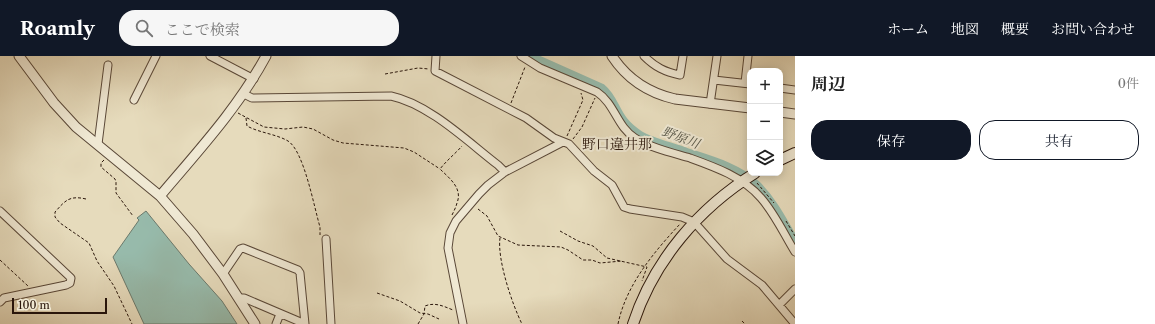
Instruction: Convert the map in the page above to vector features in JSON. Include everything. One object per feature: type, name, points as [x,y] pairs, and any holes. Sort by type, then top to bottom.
[{"type":"main road","points":[[783,159],[795,153]]},
{"type":"main road","points":[[633,324],[656,273],[690,220],[747,178]]},
{"type":"street","points":[[19,56],[54,103],[76,127],[160,196],[193,234],[223,274],[255,324]]},
{"type":"street","points":[[134,100],[156,56]]},
{"type":"street","points":[[210,56],[254,79]]},
{"type":"street","points":[[160,196],[233,110],[254,79],[266,56]]},
{"type":"street","points":[[436,56],[435,71],[526,118],[554,138],[566,143],[594,171],[612,185],[624,207],[656,212],[690,220],[727,259],[762,284],[795,324]]},
{"type":"street","points":[[612,56],[631,79],[649,90],[664,96],[710,104],[747,108]]},
{"type":"street","points":[[644,56],[658,68],[680,75],[683,56]]},
{"type":"street","points":[[710,104],[717,56]]},
{"type":"street","points":[[748,56],[748,68]]},
{"type":"street","points":[[524,58],[540,68],[598,92],[610,103],[619,122],[625,130],[637,139],[747,178],[781,226],[795,252]]},
{"type":"street","points":[[98,144],[108,65]]},
{"type":"street","points":[[714,80],[747,83]]},
{"type":"street","points":[[783,88],[795,90]]},
{"type":"street","points":[[244,94],[252,98],[391,96],[401,98],[420,107],[446,124],[505,172]]},
{"type":"street","points":[[783,112],[795,114]]},
{"type":"street","points":[[463,324],[448,248],[450,233],[456,221],[488,185],[505,172],[566,143]]},
{"type":"street","points":[[0,211],[71,278],[70,283],[66,285],[4,298],[0,302]]},
{"type":"street","points":[[326,240],[331,324]]},
{"type":"street","points":[[223,274],[240,249],[243,248],[298,270],[300,273],[305,324],[244,298],[238,298]]},
{"type":"street","points":[[779,305],[795,289]]},
{"type":"street","points":[[276,324],[280,314]]},
{"type":"path","points":[[508,109],[524,71],[524,58]]},
{"type":"path","points":[[385,74],[418,68],[435,71]]},
{"type":"path","points":[[566,143],[583,100],[577,83]]},
{"type":"path","points":[[566,143],[582,127],[598,92]]},
{"type":"path","points":[[233,110],[264,127],[285,129],[303,127],[313,129],[333,140],[343,143],[404,148],[414,152],[440,169],[458,190],[458,202],[450,224],[452,229]]},
{"type":"path","points":[[246,118],[247,126],[288,141],[297,151],[303,165],[320,227]]},
{"type":"path","points":[[440,169],[445,162],[454,156],[466,141]]},
{"type":"path","points":[[109,153],[101,163],[101,167],[115,178],[116,193],[133,216]]},
{"type":"path","points":[[86,199],[68,199],[55,212],[55,217],[60,223],[89,243],[97,261],[114,286],[132,324]]},
{"type":"path","points":[[478,209],[487,216],[500,237],[518,246],[561,248],[568,250],[583,260],[592,260],[606,264],[622,261]]},
{"type":"path","points":[[618,324],[626,298],[645,266],[667,238],[690,220]]},
{"type":"path","points":[[560,231],[578,241],[592,246],[607,258],[645,266]]},
{"type":"path","points":[[500,237],[499,246],[508,288],[514,308],[522,324]]},
{"type":"path","points":[[0,260],[33,291]]},
{"type":"path","points":[[645,266],[647,267],[641,283],[648,288]]},
{"type":"path","points":[[377,292],[400,301],[424,314],[428,314],[439,319]]},
{"type":"path","points":[[418,324],[424,314],[425,306],[431,304],[445,306],[461,313]]},
{"type":"path","points":[[742,321],[745,324]]},
{"type":"shaded area","points":[[146,211],[189,264],[222,301],[237,324],[144,324],[113,257],[139,220],[137,218]]},
{"type":"waterway","name":"野原川","points":[[527,56],[601,89],[608,96],[623,122],[644,139],[704,159],[740,174],[756,186],[768,199],[795,244]]},
{"type":"district","name":"野口違井那","points":[[617,144]]}]
